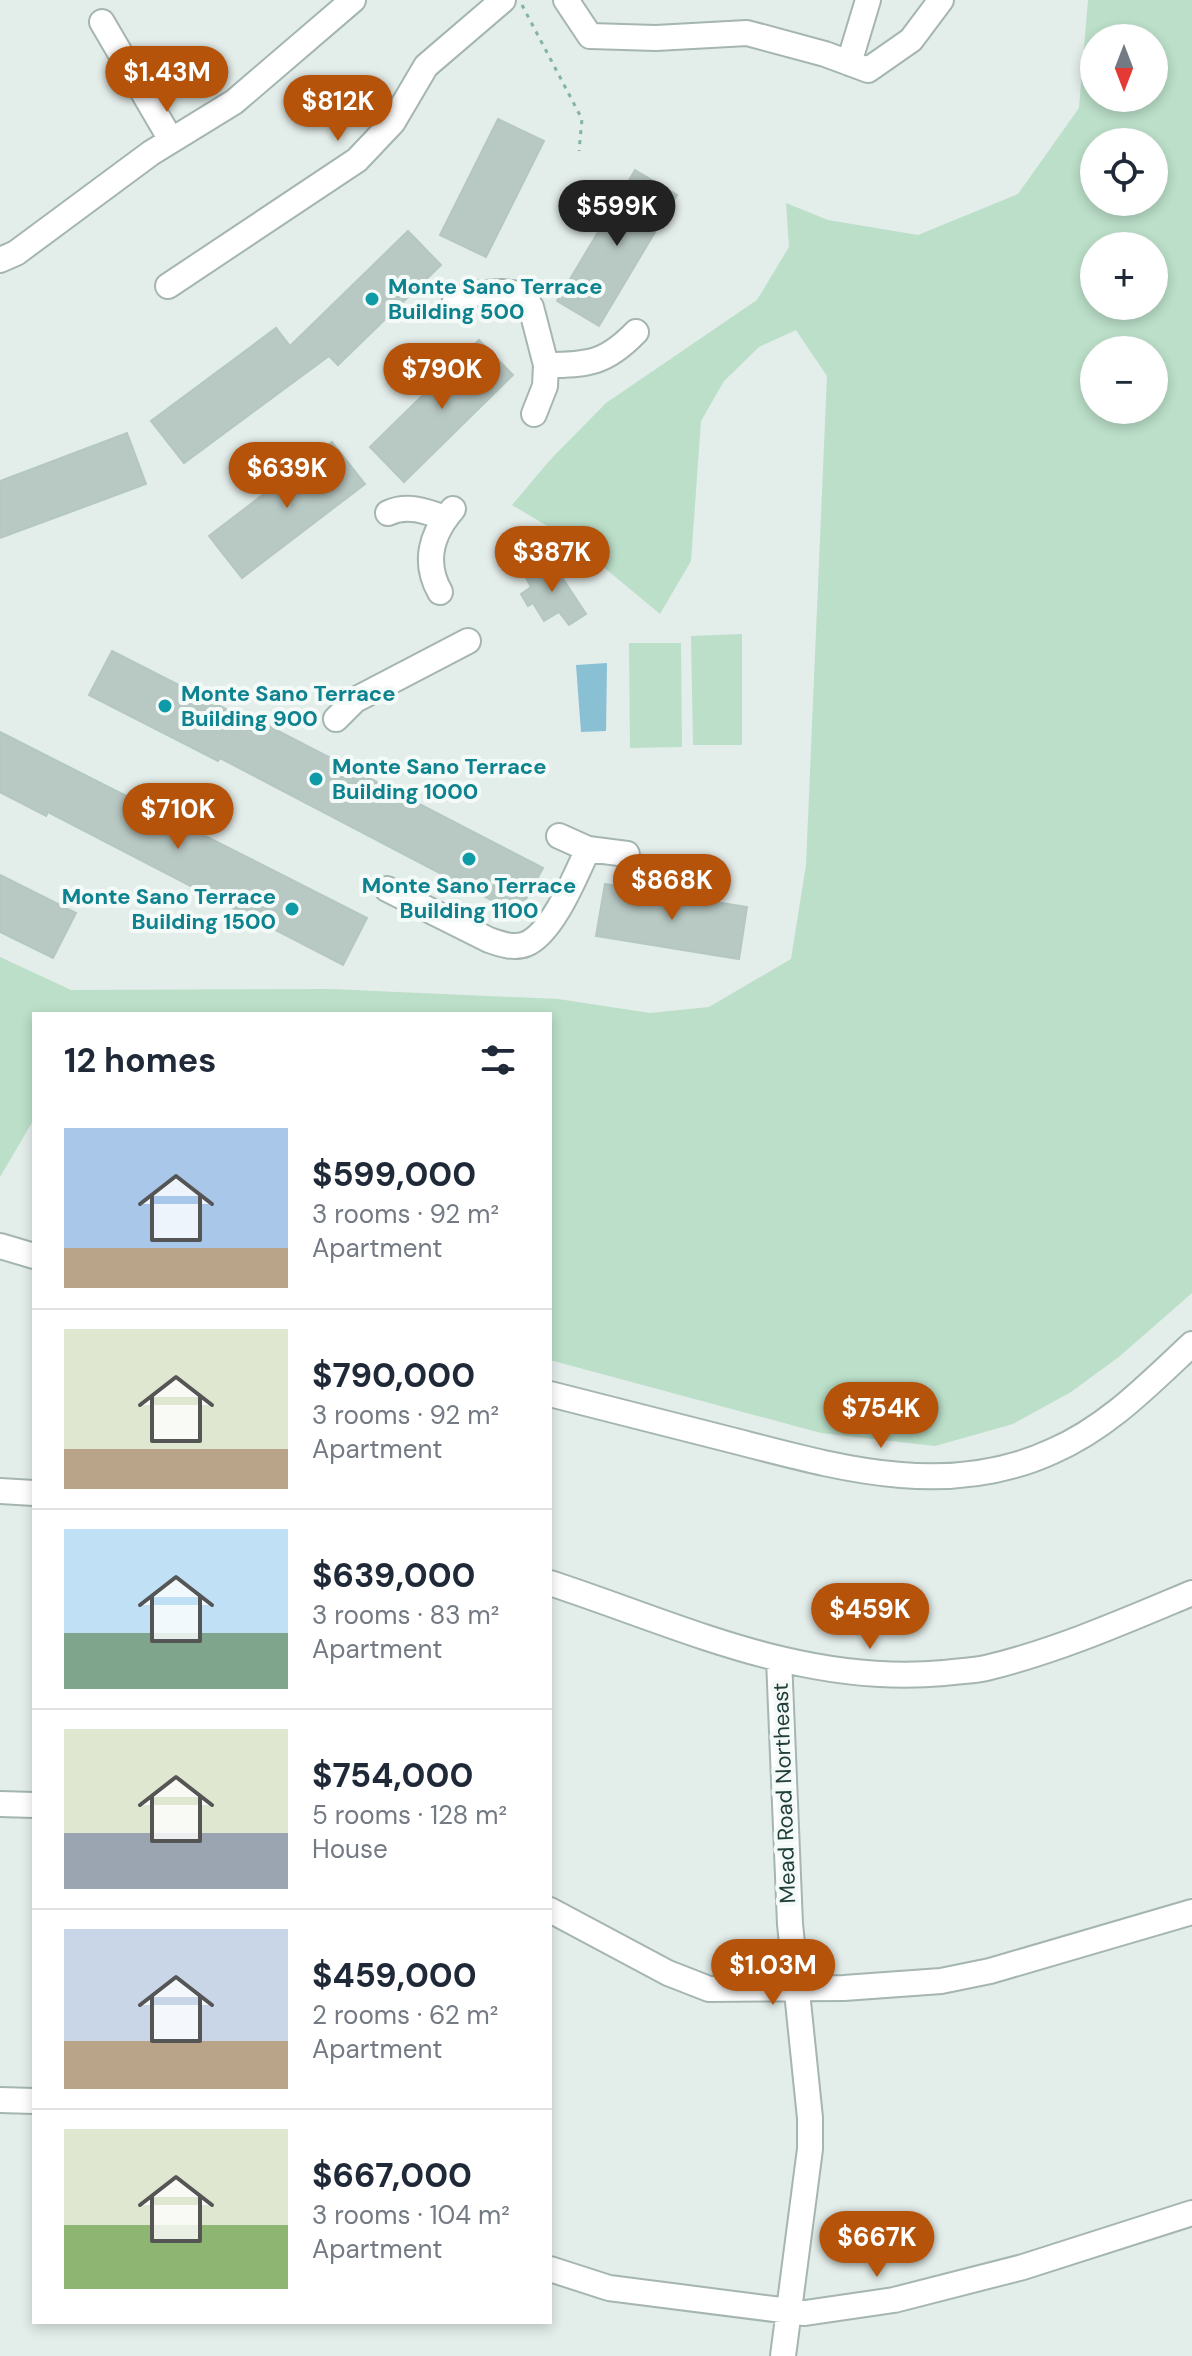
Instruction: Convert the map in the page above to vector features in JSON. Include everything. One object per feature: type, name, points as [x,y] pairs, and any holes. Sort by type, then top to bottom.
[{"type":"street","points":[[0,260],[16,253],[171,140],[234,102],[353,0]]},
{"type":"street","points":[[168,286],[357,160],[393,122],[426,66],[503,0]]},
{"type":"street","points":[[566,0],[590,36],[656,38],[747,33],[868,70],[911,40],[941,0]]},
{"type":"street","points":[[849,63],[868,0]]},
{"type":"street","points":[[102,22],[171,140]]},
{"type":"street","points":[[454,304],[470,294],[519,294],[531,307],[546,365],[545,386],[534,414]]},
{"type":"street","points":[[546,365],[596,362],[617,351],[636,332]]},
{"type":"street","points":[[388,513],[397,508],[449,514],[435,534],[430,551],[429,567],[440,592]]},
{"type":"street","points":[[336,719],[355,700],[468,641]]},
{"type":"street","points":[[559,836],[588,849],[627,854]]},
{"type":"street","points":[[387,889],[489,940],[506,946],[527,943],[544,929],[559,906],[588,849]]},
{"type":"street","points":[[0,1246],[32,1255]]},
{"type":"street","points":[[552,1395],[848,1470],[900,1477],[942,1477],[1013,1467],[1054,1451],[1089,1432],[1124,1407],[1192,1344]]},
{"type":"street","points":[[0,1491],[32,1493]]},
{"type":"street","points":[[552,1584],[779,1659],[861,1675],[914,1675],[984,1669],[1114,1625],[1192,1593]]},
{"type":"street","name":"Mead Road Northeast","points":[[779,1659],[782,1800],[796,1988],[810,2118],[810,2149],[783,2356]]},
{"type":"street","points":[[0,1804],[32,1805]]},
{"type":"street","points":[[552,1911],[668,1973],[709,1989],[941,1981],[990,1971],[1192,1912]]},
{"type":"street","points":[[0,2100],[32,2101]]},
{"type":"street","points":[[552,2270],[609,2288],[805,2313],[894,2300],[1023,2267],[1192,2213]]},
{"type":"path","points":[[520,0],[582,119],[579,151]]},
{"type":"green space","points":[[1088,0],[1192,0],[1192,1293],[1120,1356],[1071,1392],[1013,1424],[935,1446],[821,1433],[552,1361],[552,1012],[32,1012],[32,1122],[0,1177],[0,957],[71,990],[330,989],[558,999],[650,1013],[709,1007],[791,959],[806,865],[827,376],[796,330],[759,347],[724,381],[701,421],[691,561],[660,614],[571,540],[512,505],[551,459],[606,403],[757,300],[789,247],[786,203],[828,220],[918,235],[1018,194],[1079,108],[1080,96],[1080,112],[1168,112],[1168,24],[1086,24]]},
{"type":"green space","points":[[742,634],[742,745],[693,745],[691,636]]},
{"type":"green space","points":[[629,643],[681,643],[682,747],[630,748]]},
{"type":"water","points":[[607,663],[606,731],[581,732],[576,665]]},
{"type":"building","points":[[498,119],[544,141],[486,257],[440,235]]},
{"type":"building","points":[[635,170],[677,195],[599,326],[557,301]]},
{"type":"building","points":[[408,231],[441,265],[338,365],[329,356],[184,463],[151,421],[276,328],[290,346]]},
{"type":"building","points":[[479,340],[513,375],[404,482],[370,447]]},
{"type":"building","points":[[127,433],[146,484],[0,538],[0,481]]},
{"type":"building","points":[[332,442],[365,484],[242,578],[209,536]]},
{"type":"building","points":[[550,559],[586,614],[569,625],[559,612],[544,621],[533,603],[528,606],[521,594],[531,587],[525,576]]},
{"type":"building","points":[[112,651],[261,727],[263,723],[543,868],[518,914],[220,758],[218,761],[89,695]]},
{"type":"building","points":[[0,732],[367,918],[343,965],[48,812],[46,816],[0,792]]},
{"type":"building","points":[[0,875],[76,913],[53,958],[0,932]]},
{"type":"building","points":[[605,884],[747,907],[739,959],[596,936]]},
{"type":"place","name":"Monte Sano Terrace Building 500","points":[[372,299]]},
{"type":"place","name":"Monte Sano Terrace Building 900","points":[[165,706]]},
{"type":"place","name":"Monte Sano Terrace Building 1000","points":[[316,779]]},
{"type":"place","name":"Monte Sano Terrace Building 1100","points":[[469,859]]},
{"type":"place","name":"Monte Sano Terrace Building 1500","points":[[292,909]]}]
